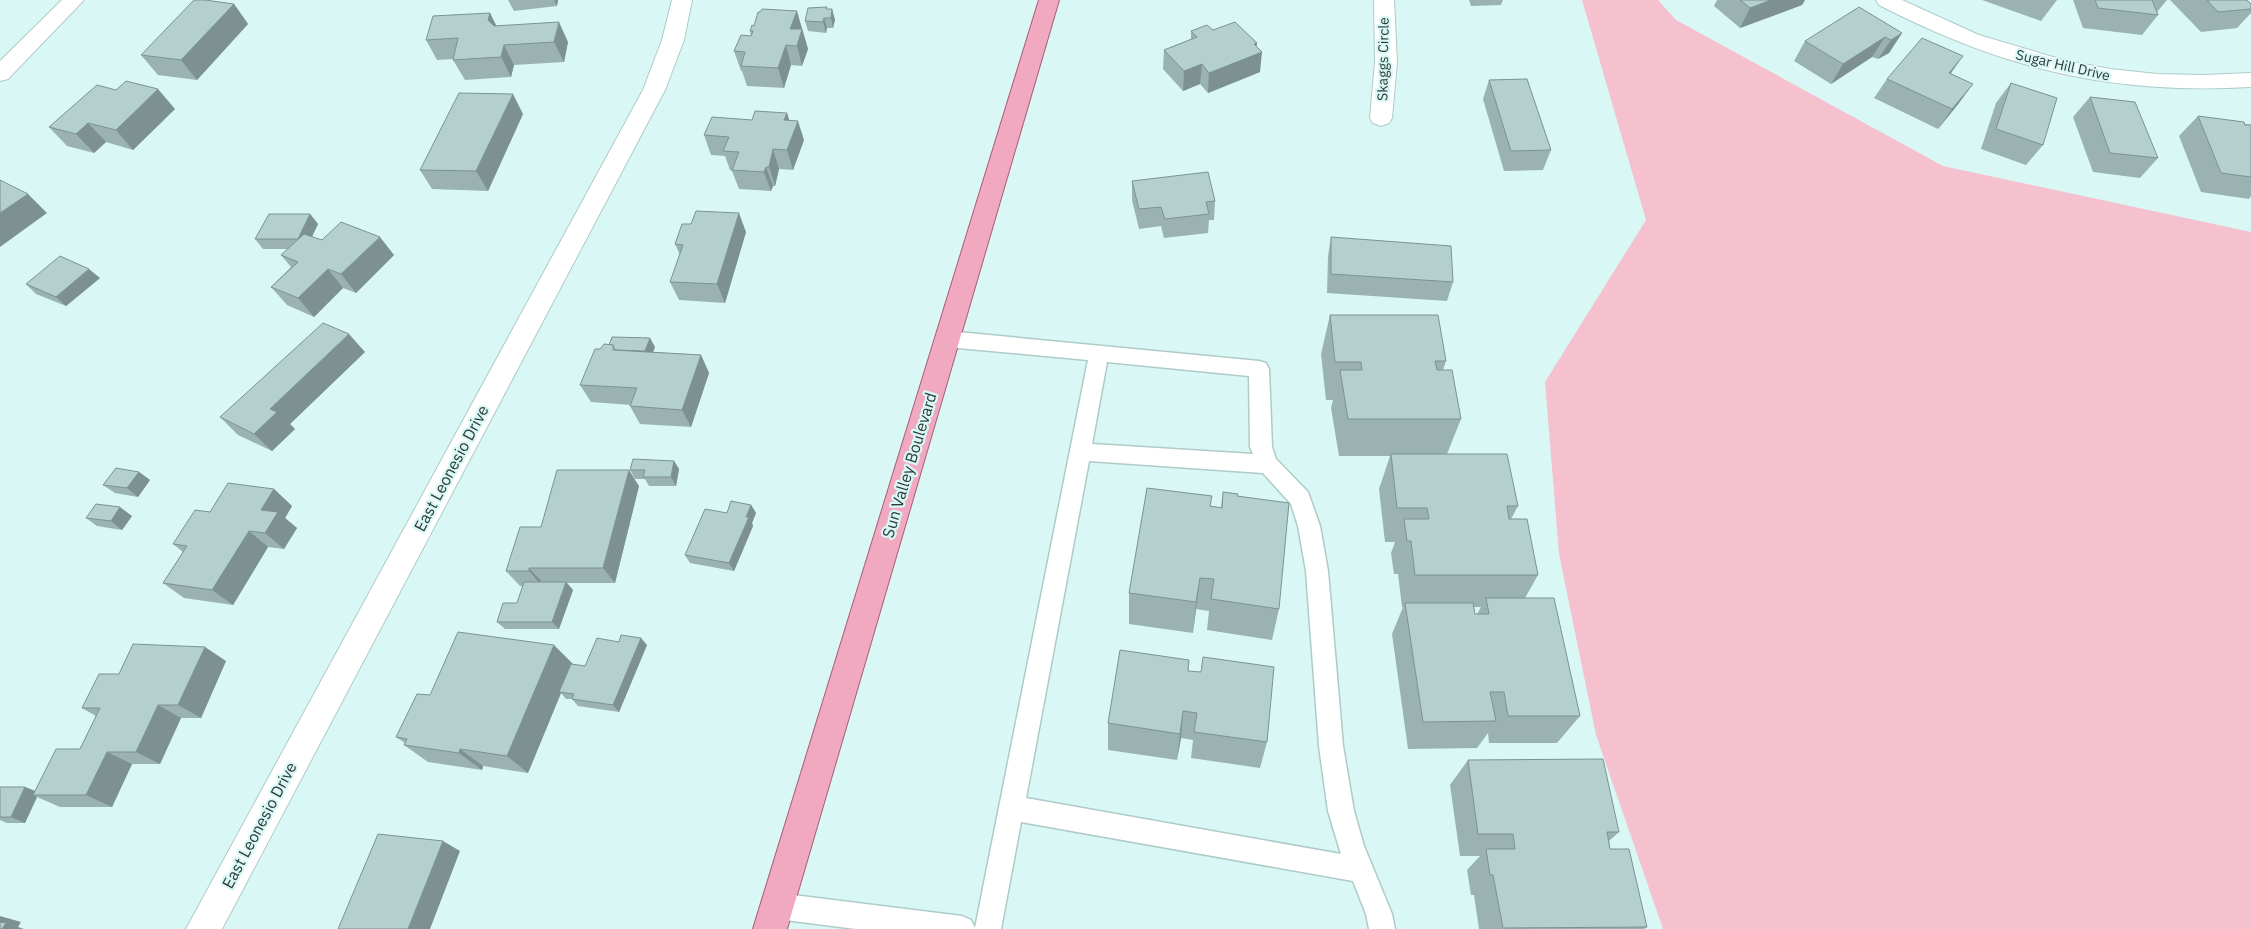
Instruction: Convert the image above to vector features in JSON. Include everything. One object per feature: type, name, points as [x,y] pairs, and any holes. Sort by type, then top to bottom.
[{"type":"main road","name":"Sun Valley Boulevard","points":[[773,918],[1049,0]]},
{"type":"street","points":[[0,74],[74,0]]},
{"type":"street","name":"East Leonesio Drive","points":[[203,929],[654,90],[673,40],[682,0]]},
{"type":"street","name":"Skaggs Circle","points":[[1381,118],[1386,62],[1384,0]]},
{"type":"street","name":"Sugar Hill Drive","points":[[1886,0],[1964,36],[2020,56],[2058,66],[2148,81],[2202,83],[2251,80]]},
{"type":"lane","points":[[947,339],[1259,369],[1261,447],[1268,464],[1300,499],[1309,526],[1317,571],[1331,746],[1341,811],[1361,870],[1379,914],[1382,929]]},
{"type":"lane","points":[[988,929],[1099,353]]},
{"type":"lane","points":[[1080,452],[1268,464]]},
{"type":"lane","points":[[1011,808],[1361,870]]},
{"type":"lane","points":[[773,918],[962,929]]},
{"type":"shaded area","points":[[1582,0],[1658,0],[1676,20],[1943,166],[2251,232],[2251,929],[1663,929],[1596,735],[1559,554],[1545,382],[1646,220]]},
{"type":"building","points":[[194,0],[234,4],[181,60],[141,55]]},
{"type":"building","points":[[1740,0],[1771,0],[1750,8]]},
{"type":"building","points":[[2095,0],[2152,0],[2158,15],[2098,8]]},
{"type":"building","points":[[2207,0],[2247,0],[2251,4],[2251,9],[2218,12]]},
{"type":"building","points":[[827,7],[826,9],[832,9],[831,18],[824,18],[823,22],[805,21],[808,8]]},
{"type":"building","points":[[1859,7],[1902,33],[1891,40],[1885,37],[1843,64],[1805,41]]},
{"type":"building","points":[[762,9],[797,11],[790,29],[802,29],[797,46],[786,45],[778,68],[741,66],[745,52],[734,51],[741,35],[751,36],[753,31],[750,31],[752,25],[754,26],[758,12]]},
{"type":"building","points":[[490,13],[488,20],[494,26],[559,22],[554,42],[504,45],[501,57],[453,60],[458,38],[426,40],[433,16]]},
{"type":"building","points":[[1235,22],[1257,43],[1254,44],[1262,52],[1209,73],[1202,64],[1184,71],[1164,50],[1197,37],[1191,31],[1207,25],[1213,30]]},
{"type":"building","points":[[1922,38],[1963,56],[1949,73],[1973,84],[1952,109],[1887,79]]},
{"type":"building","points":[[1527,79],[1551,150],[1511,151],[1489,80]]},
{"type":"building","points":[[126,81],[158,89],[116,130],[88,123],[76,134],[49,127],[97,85],[116,90]]},
{"type":"building","points":[[2011,83],[2057,98],[2043,145],[1996,129]]},
{"type":"building","points":[[459,93],[513,94],[476,171],[420,170]]},
{"type":"building","points":[[2090,97],[2135,102],[2158,158],[2110,153]]},
{"type":"building","points":[[755,111],[787,113],[784,120],[798,121],[787,150],[773,149],[769,167],[766,167],[764,172],[732,170],[739,152],[723,151],[729,137],[704,135],[712,117],[752,120]]},
{"type":"building","points":[[2198,116],[2244,122],[2245,125],[2251,125],[2251,177],[2221,173]]},
{"type":"building","points":[[1208,172],[1215,201],[1206,202],[1209,214],[1165,219],[1161,207],[1139,209],[1132,181]]},
{"type":"building","points":[[0,180],[28,194],[0,213]]},
{"type":"building","points":[[696,211],[739,213],[717,284],[670,282],[683,245],[675,244],[682,224],[691,224]]},
{"type":"building","points":[[269,214],[310,214],[298,239],[255,239]]},
{"type":"building","points":[[341,222],[380,237],[341,274],[328,269],[298,298],[271,287],[298,262],[281,255],[304,234],[322,240]]},
{"type":"building","points":[[1331,237],[1451,246],[1453,282],[1331,274]]},
{"type":"building","points":[[60,256],[89,269],[56,297],[26,284]]},
{"type":"building","points":[[1330,315],[1438,315],[1446,361],[1435,361],[1437,370],[1452,370],[1461,419],[1348,419],[1340,370],[1362,370],[1361,362],[1335,362]]},
{"type":"building","points":[[323,323],[349,334],[270,409],[277,412],[254,434],[220,417]]},
{"type":"building","points":[[612,337],[650,338],[645,351],[615,350],[613,345],[609,345]]},
{"type":"building","points":[[604,344],[613,345],[613,350],[701,355],[682,410],[630,406],[637,388],[580,385],[595,349],[600,349]]},
{"type":"building","points":[[1391,454],[1507,454],[1518,506],[1507,506],[1509,519],[1527,519],[1538,575],[1415,575],[1411,541],[1407,541],[1404,519],[1429,519],[1427,508],[1397,508]]},
{"type":"building","points":[[633,459],[674,461],[671,477],[643,477],[645,470],[630,470]]},
{"type":"building","points":[[116,468],[139,472],[127,488],[103,485]]},
{"type":"building","points":[[557,470],[629,470],[603,568],[529,568],[529,571],[506,571],[520,527],[541,527]]},
{"type":"building","points":[[228,483],[274,489],[261,510],[278,512],[265,533],[249,531],[212,590],[163,583],[187,546],[173,544],[195,510],[210,512]]},
{"type":"building","points":[[1147,488],[1212,496],[1210,506],[1222,508],[1223,492],[1238,494],[1237,496],[1289,503],[1279,609],[1211,599],[1214,579],[1200,578],[1196,602],[1129,593]]},
{"type":"building","points":[[731,501],[751,505],[746,517],[749,517],[729,563],[685,555],[705,509],[727,513]]},
{"type":"building","points":[[96,504],[120,507],[111,521],[86,518]]},
{"type":"building","points":[[524,582],[566,582],[552,622],[497,622],[503,603],[517,603]]},
{"type":"building","points":[[1486,598],[1554,598],[1580,716],[1508,716],[1504,692],[1490,692],[1496,721],[1423,722],[1405,603],[1473,603],[1475,614],[1489,614]]},
{"type":"building","points":[[458,632],[554,645],[507,756],[460,749],[459,753],[404,745],[407,739],[396,737],[417,694],[430,695]]},
{"type":"building","points":[[621,635],[641,638],[613,705],[572,699],[574,694],[559,692],[571,664],[585,666],[597,638],[619,642]]},
{"type":"building","points":[[133,644],[205,647],[178,705],[158,705],[136,752],[107,752],[86,795],[33,795],[56,749],[80,749],[100,708],[82,708],[99,674],[119,674]]},
{"type":"building","points":[[1120,650],[1189,660],[1188,671],[1201,672],[1203,657],[1274,667],[1267,742],[1194,732],[1197,713],[1183,711],[1180,734],[1108,723]]},
{"type":"building","points":[[1603,759],[1619,832],[1607,832],[1610,849],[1629,849],[1647,927],[1503,928],[1493,875],[1490,875],[1486,849],[1515,849],[1513,834],[1478,834],[1468,760]]},
{"type":"building","points":[[0,787],[25,787],[11,817],[0,817]]},
{"type":"building","points":[[378,834],[443,841],[408,929],[338,929]]},
{"type":"building","points":[[0,922],[6,923],[2,929],[0,929]]}]
